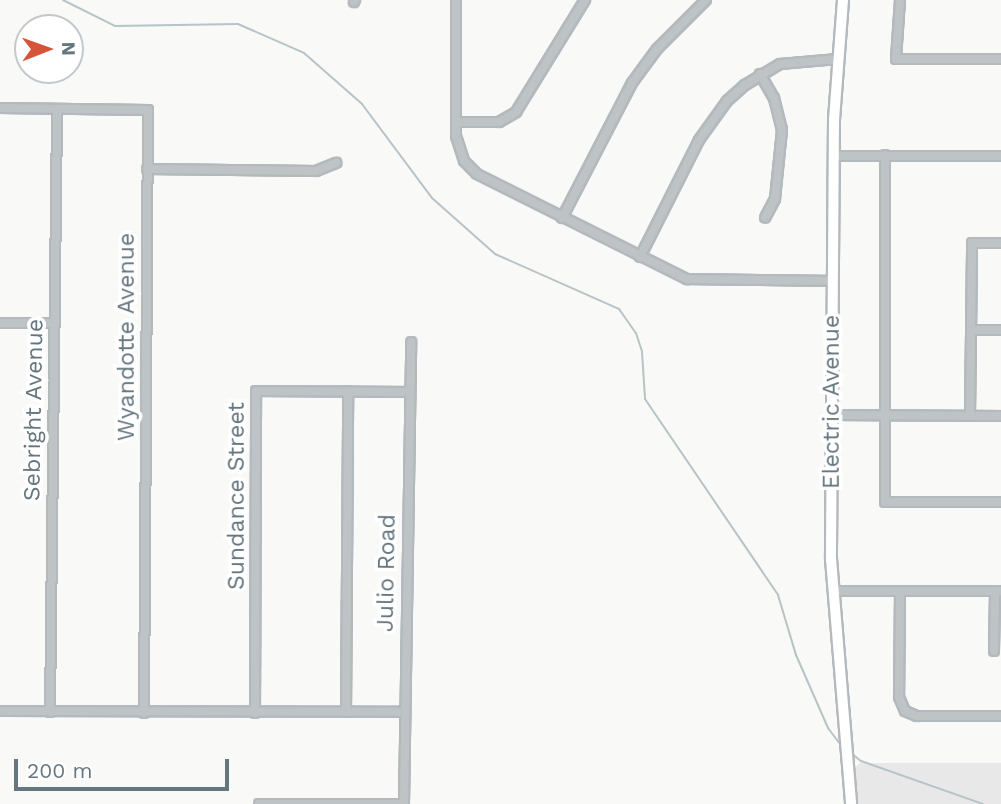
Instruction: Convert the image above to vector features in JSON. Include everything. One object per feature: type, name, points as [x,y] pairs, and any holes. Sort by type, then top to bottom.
[{"type":"street","points":[[456,0],[456,122],[464,161],[477,174],[687,279],[833,281]]},
{"type":"street","points":[[456,122],[499,121],[516,112],[585,0]]},
{"type":"street","points":[[562,218],[632,83],[657,49],[706,0]]},
{"type":"street","name":"Electric Avenue","points":[[843,0],[834,156],[833,591],[852,804]]},
{"type":"street","points":[[900,0],[896,59],[1001,59]]},
{"type":"street","points":[[640,257],[711,120],[760,75],[797,60],[838,59]]},
{"type":"street","points":[[760,75],[774,98],[782,131],[775,199],[765,218]]},
{"type":"street","name":"Wyandotte Avenue","points":[[0,108],[148,110],[144,713]]},
{"type":"street","name":"Sebright Avenue","points":[[50,712],[57,109]]},
{"type":"street","points":[[886,155],[885,502],[1001,502]]},
{"type":"street","points":[[834,156],[1001,156]]},
{"type":"street","points":[[147,169],[316,171],[337,163]]},
{"type":"street","points":[[970,415],[972,243],[1001,243]]},
{"type":"street","points":[[0,323],[54,323]]},
{"type":"street","points":[[971,330],[1001,330]]},
{"type":"street","name":"Julio Road","points":[[404,804],[411,342]]},
{"type":"street","name":"Sundance Street","points":[[255,713],[256,391],[410,392]]},
{"type":"street","points":[[346,712],[348,391]]},
{"type":"street","points":[[832,415],[1001,416]]},
{"type":"street","points":[[833,591],[998,591],[994,651]]},
{"type":"street","points":[[900,591],[899,696],[905,711],[918,716],[1001,716]]},
{"type":"street","points":[[0,711],[404,712]]},
{"type":"street","points":[[259,804],[404,804]]},
{"type":"shaded area","points":[[860,763],[1001,763],[1001,804],[851,804],[850,772]]},
{"type":"waterway","points":[[63,0],[115,26],[238,24],[304,53],[362,104],[432,198],[495,254],[619,309],[636,333],[642,352],[645,399],[778,595],[796,655],[828,728],[841,745]]},
{"type":"waterway","points":[[851,753],[861,761],[983,804]]}]
